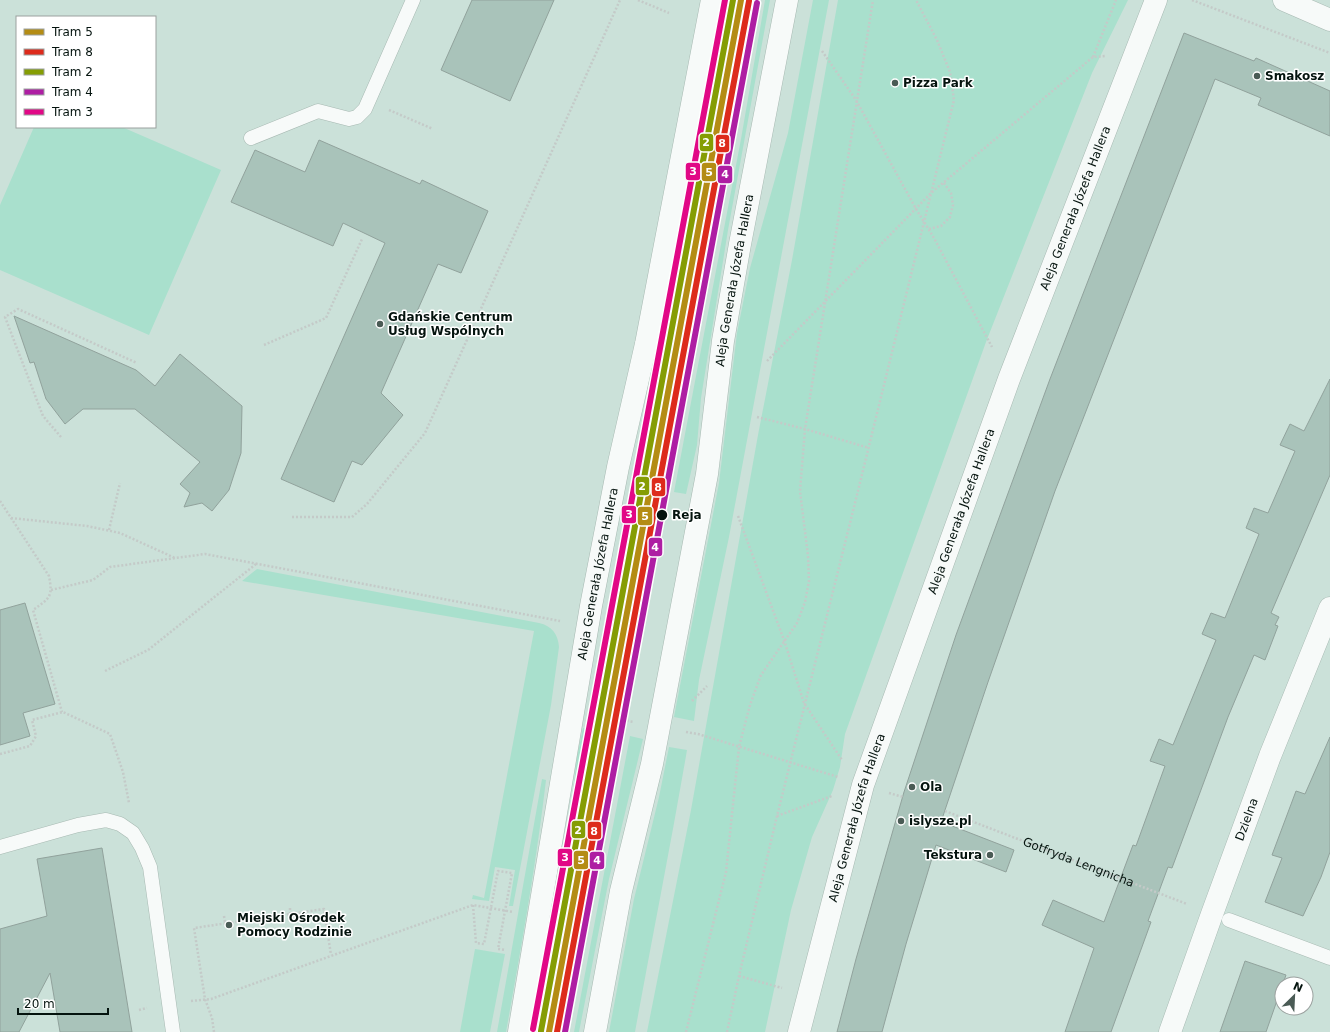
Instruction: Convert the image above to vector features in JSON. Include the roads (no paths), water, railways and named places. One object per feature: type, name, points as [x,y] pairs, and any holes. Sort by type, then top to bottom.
[{"type":"main road","name":"Aleja Generała Józefa Hallera","points":[[519,1032],[592,606],[618,468],[646,344],[712,0]]},
{"type":"main road","name":"Aleja Generała Józefa Hallera","points":[[595,1032],[621,891],[652,764],[659,727],[706,474],[723,341],[740,244],[787,0]]},
{"type":"main road","name":"Aleja Generała Józefa Hallera","points":[[799,1032],[855,782],[1008,379],[1156,0]]},
{"type":"main road","points":[[1284,0],[1330,20]]},
{"type":"main road","name":"Dzielna","points":[[1170,1032],[1220,917],[1270,756],[1330,608]]},
{"type":"lane","points":[[250,138],[318,111],[349,119],[357,117],[365,109],[413,0]]},
{"type":"lane","points":[[0,847],[78,825],[106,820],[120,824],[133,833],[142,848],[150,867],[173,1032]]},
{"type":"lane","points":[[1220,917],[1330,958]]},
{"type":"tram line","name":"3","points":[[533,1029],[725,0]]},
{"type":"tram line","name":"2","points":[[541,1031],[733,0]]},
{"type":"tram line","name":"5","points":[[549,1032],[741,0]]},
{"type":"tram line","name":"8","points":[[557,1032],[749,1]]},
{"type":"tram line","name":"4","points":[[565,1032],[757,3]]},
{"type":"place","name":"Smakosz","points":[[1257,76]]},
{"type":"place","name":"Pizza Park","points":[[895,83]]},
{"type":"place","name":"Gdańskie Centrum Usług Wspólnych","points":[[380,324]]},
{"type":"place","name":"Reja","points":[[662,515]]},
{"type":"place","name":"Ola","points":[[912,787]]},
{"type":"place","name":"islysze.pl","points":[[901,821]]},
{"type":"place","name":"Tekstura","points":[[990,855]]},
{"type":"place","name":"Miejski Ośrodek Pomocy Rodzinie","points":[[229,925]]}]
